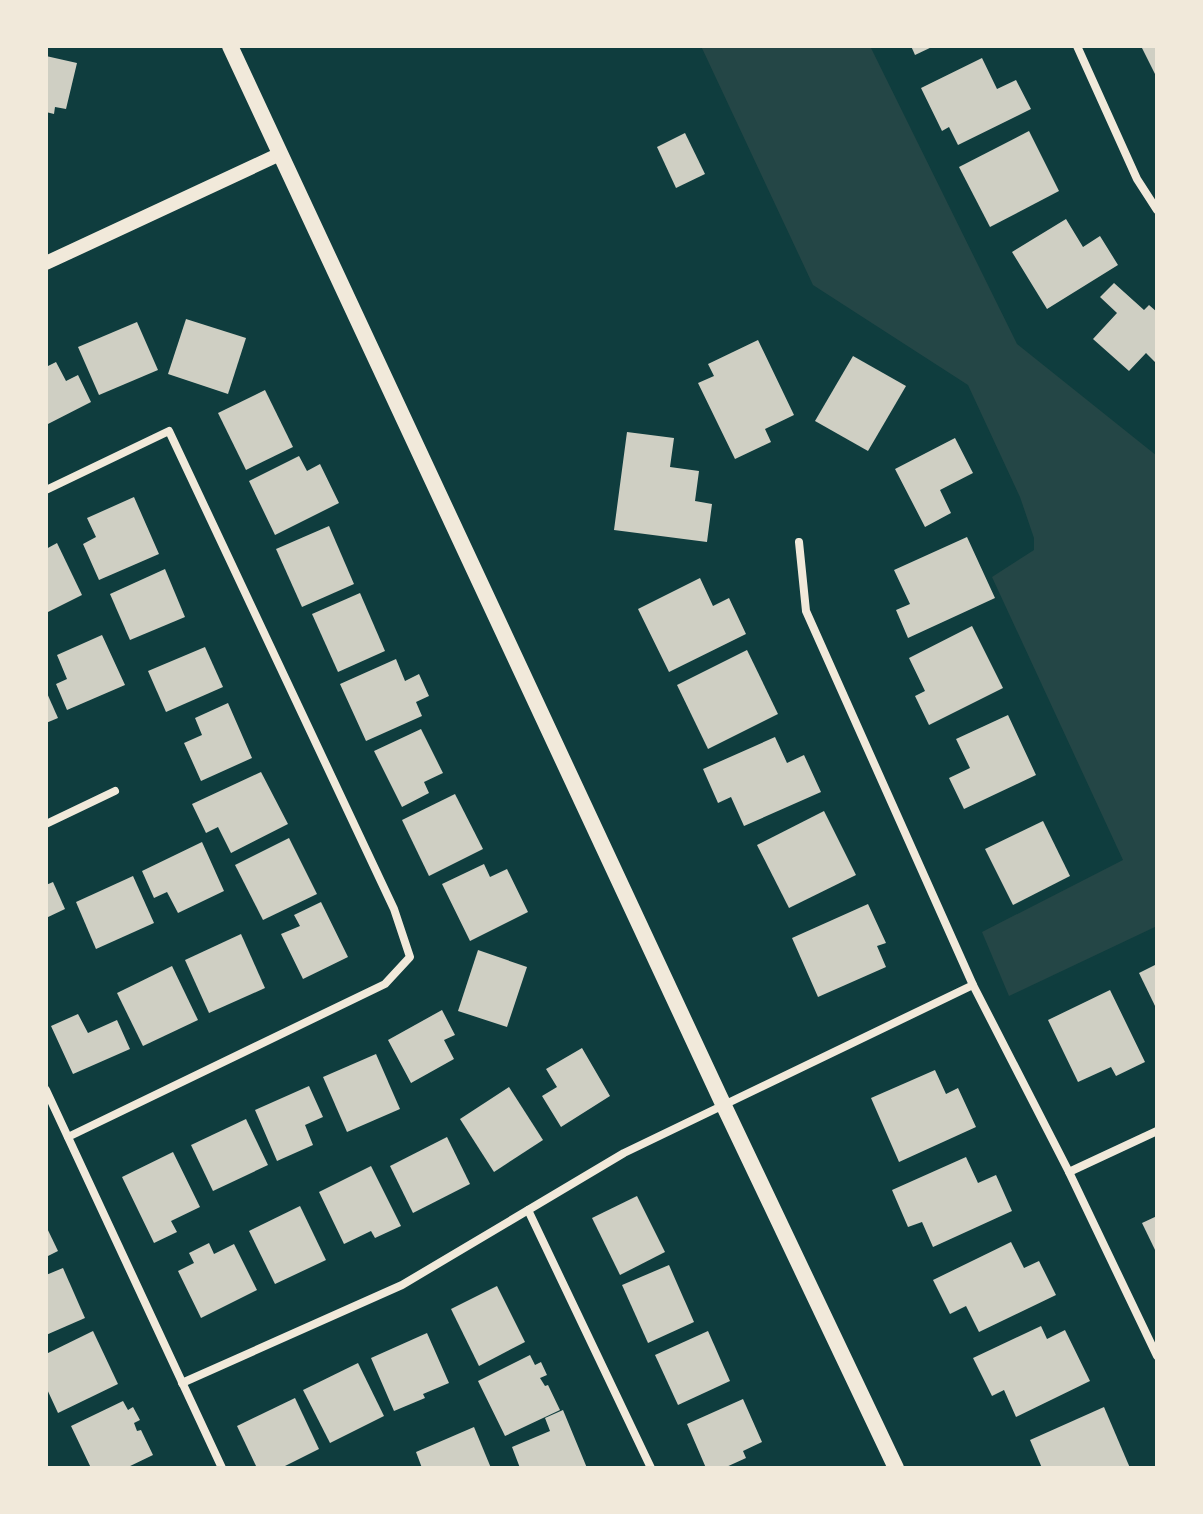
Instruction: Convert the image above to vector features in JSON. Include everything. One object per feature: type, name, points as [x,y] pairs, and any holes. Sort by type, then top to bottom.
[{"type":"main road","points":[[230,46],[896,1468]]},
{"type":"street","points":[[1077,46],[1137,179],[1157,210]]},
{"type":"street","points":[[46,263],[280,154]]},
{"type":"street","points":[[46,490],[169,431],[394,909],[410,957],[385,984],[68,1137]]},
{"type":"street","points":[[799,542],[806,611],[973,985],[1069,1172],[1157,1356]]},
{"type":"street","points":[[46,824],[115,791]]},
{"type":"street","points":[[182,1383],[402,1285],[624,1153],[973,985]]},
{"type":"street","points":[[46,1090],[222,1468]]},
{"type":"street","points":[[1069,1172],[1157,1131]]},
{"type":"street","points":[[528,1210],[651,1468]]},
{"type":"shaded area","points":[[701,46],[870,46],[1017,344],[1157,456],[1157,926],[1009,996],[982,932],[1123,860],[992,577],[1034,550],[1034,538],[1020,497],[968,385],[813,285]]},
{"type":"building","points":[[911,46],[934,46],[915,55]]},
{"type":"building","points":[[1141,46],[1157,46],[1157,78]]},
{"type":"building","points":[[46,56],[77,63],[66,109],[55,107],[54,114],[46,112]]},
{"type":"building","points":[[982,58],[997,89],[1016,80],[1031,109],[958,145],[949,127],[942,131],[921,88]]},
{"type":"building","points":[[1029,131],[1059,191],[990,227],[959,167]]},
{"type":"building","points":[[685,133],[705,174],[676,188],[657,147]]},
{"type":"building","points":[[1066,219],[1083,247],[1100,236],[1118,265],[1047,309],[1012,252]]},
{"type":"building","points":[[1114,283],[1144,310],[1149,305],[1157,312],[1157,364],[1146,353],[1129,371],[1093,339],[1117,313],[1100,297]]},
{"type":"building","points":[[186,319],[246,338],[228,394],[168,374]]},
{"type":"building","points":[[137,322],[158,370],[99,395],[78,347]]},
{"type":"building","points":[[758,340],[794,415],[765,429],[771,442],[735,459],[698,383],[714,376],[708,364]]},
{"type":"building","points":[[853,356],[906,386],[868,451],[815,421]]},
{"type":"building","points":[[56,362],[66,381],[78,375],[91,402],[46,425],[46,367]]},
{"type":"building","points":[[265,390],[293,447],[246,470],[218,413]]},
{"type":"building","points":[[627,432],[674,438],[670,467],[699,471],[695,501],[712,504],[707,542],[614,530]]},
{"type":"building","points":[[955,438],[973,473],[940,490],[951,513],[925,527],[895,469]]},
{"type":"building","points":[[299,456],[307,471],[320,464],[339,503],[275,535],[249,481]]},
{"type":"building","points":[[134,497],[159,554],[99,580],[83,544],[96,537],[87,518]]},
{"type":"building","points":[[329,526],[354,584],[302,607],[276,549]]},
{"type":"building","points":[[967,537],[995,598],[908,638],[896,610],[910,604],[894,570]]},
{"type":"building","points":[[57,543],[82,595],[46,613],[46,549]]},
{"type":"building","points":[[165,569],[185,617],[130,640],[110,594]]},
{"type":"building","points":[[700,578],[713,606],[729,598],[746,634],[669,672],[638,609]]},
{"type":"building","points":[[360,593],[385,651],[338,672],[312,614]]},
{"type":"building","points":[[972,626],[1003,688],[929,725],[915,696],[925,691],[909,658]]},
{"type":"building","points":[[102,635],[125,685],[67,710],[56,684],[67,679],[57,655]]},
{"type":"building","points":[[205,647],[223,687],[166,712],[148,671]]},
{"type":"building","points":[[747,650],[778,714],[708,749],[677,685]]},
{"type":"building","points":[[396,659],[405,681],[419,674],[429,696],[416,702],[422,716],[366,741],[340,684]]},
{"type":"building","points":[[46,691],[58,718],[46,723]]},
{"type":"building","points":[[228,703],[252,758],[201,781],[184,743],[202,735],[195,718]]},
{"type":"building","points":[[1008,715],[1036,775],[964,809],[949,778],[970,768],[956,739]]},
{"type":"building","points":[[421,729],[443,773],[424,782],[429,793],[402,807],[374,751]]},
{"type":"building","points":[[775,737],[787,763],[804,755],[821,792],[744,826],[731,797],[718,803],[703,769]]},
{"type":"building","points":[[261,772],[288,824],[231,853],[218,827],[206,833],[192,804]]},
{"type":"building","points":[[455,794],[483,849],[429,876],[402,820]]},
{"type":"building","points":[[824,811],[856,875],[789,908],[757,845]]},
{"type":"building","points":[[1043,821],[1070,876],[1013,905],[985,849]]},
{"type":"building","points":[[289,838],[317,894],[263,920],[235,865]]},
{"type":"building","points":[[202,842],[224,891],[178,913],[167,892],[154,898],[142,871]]},
{"type":"building","points":[[484,864],[490,877],[507,869],[528,912],[470,941],[442,884]]},
{"type":"building","points":[[133,876],[154,923],[96,949],[76,902]]},
{"type":"building","points":[[53,882],[65,909],[46,918],[46,885]]},
{"type":"building","points":[[321,902],[348,957],[303,979],[281,934],[300,926],[294,915]]},
{"type":"building","points":[[868,904],[886,943],[877,946],[886,967],[818,997],[792,938]]},
{"type":"building","points":[[241,934],[265,988],[209,1013],[185,960]]},
{"type":"building","points":[[478,950],[527,967],[507,1027],[458,1011]]},
{"type":"building","points":[[1157,964],[1157,1010],[1139,973]]},
{"type":"building","points":[[172,966],[198,1020],[143,1046],[117,993]]},
{"type":"building","points":[[1110,990],[1145,1062],[1116,1076],[1111,1067],[1078,1082],[1048,1020]]},
{"type":"building","points":[[442,1010],[455,1035],[444,1040],[454,1059],[411,1083],[388,1040]]},
{"type":"building","points":[[78,1014],[88,1033],[117,1020],[130,1049],[73,1074],[51,1026]]},
{"type":"building","points":[[582,1048],[610,1096],[561,1127],[542,1096],[557,1087],[546,1069]]},
{"type":"building","points":[[376,1054],[400,1109],[347,1132],[323,1077]]},
{"type":"building","points":[[935,1070],[946,1094],[958,1088],[976,1127],[899,1162],[871,1098]]},
{"type":"building","points":[[309,1086],[323,1117],[305,1125],[313,1145],[277,1161],[255,1110]]},
{"type":"building","points":[[509,1087],[543,1140],[494,1172],[460,1119]]},
{"type":"building","points":[[246,1119],[268,1165],[213,1191],[191,1145]]},
{"type":"building","points":[[447,1137],[470,1184],[413,1213],[390,1166]]},
{"type":"building","points":[[173,1152],[200,1207],[171,1221],[177,1232],[154,1243],[122,1177]]},
{"type":"building","points":[[966,1157],[978,1183],[996,1175],[1012,1211],[933,1247],[922,1222],[908,1227],[892,1190]]},
{"type":"building","points":[[371,1166],[401,1226],[375,1238],[371,1231],[344,1244],[319,1192]]},
{"type":"building","points":[[637,1196],[665,1252],[620,1275],[592,1218]]},
{"type":"building","points":[[300,1206],[326,1260],[275,1284],[249,1231]]},
{"type":"building","points":[[1157,1216],[1157,1254],[1142,1223]]},
{"type":"building","points":[[46,1226],[58,1251],[46,1257]]},
{"type":"building","points":[[1011,1242],[1024,1268],[1039,1261],[1056,1295],[979,1332],[966,1306],[950,1314],[933,1280]]},
{"type":"building","points":[[209,1243],[214,1254],[234,1244],[257,1290],[201,1318],[178,1271],[194,1263],[189,1253]]},
{"type":"building","points":[[669,1265],[694,1322],[648,1343],[622,1285]]},
{"type":"building","points":[[63,1268],[85,1318],[46,1335],[46,1275]]},
{"type":"building","points":[[497,1286],[525,1342],[479,1366],[451,1309]]},
{"type":"building","points":[[1041,1326],[1047,1339],[1065,1330],[1090,1381],[1016,1417],[1004,1390],[992,1396],[973,1358]]},
{"type":"building","points":[[93,1331],[118,1384],[58,1413],[46,1387],[46,1354]]},
{"type":"building","points":[[708,1331],[730,1381],[678,1405],[655,1355]]},
{"type":"building","points":[[427,1333],[449,1383],[423,1394],[425,1398],[394,1411],[371,1358]]},
{"type":"building","points":[[530,1355],[535,1365],[541,1362],[547,1375],[540,1378],[545,1386],[548,1385],[560,1410],[505,1436],[478,1381]]},
{"type":"building","points":[[358,1363],[384,1416],[330,1443],[303,1390]]},
{"type":"building","points":[[295,1398],[319,1449],[281,1468],[257,1468],[237,1426]]},
{"type":"building","points":[[743,1399],[762,1442],[743,1451],[746,1458],[724,1468],[706,1468],[687,1424]]},
{"type":"building","points":[[123,1401],[128,1410],[133,1407],[140,1420],[134,1423],[137,1431],[141,1430],[153,1455],[126,1468],[91,1468],[71,1426]]},
{"type":"building","points":[[1104,1407],[1130,1468],[1042,1468],[1030,1440]]},
{"type":"building","points":[[563,1410],[587,1468],[520,1468],[512,1447],[550,1431],[545,1418]]},
{"type":"building","points":[[474,1427],[491,1468],[422,1468],[416,1452]]}]
